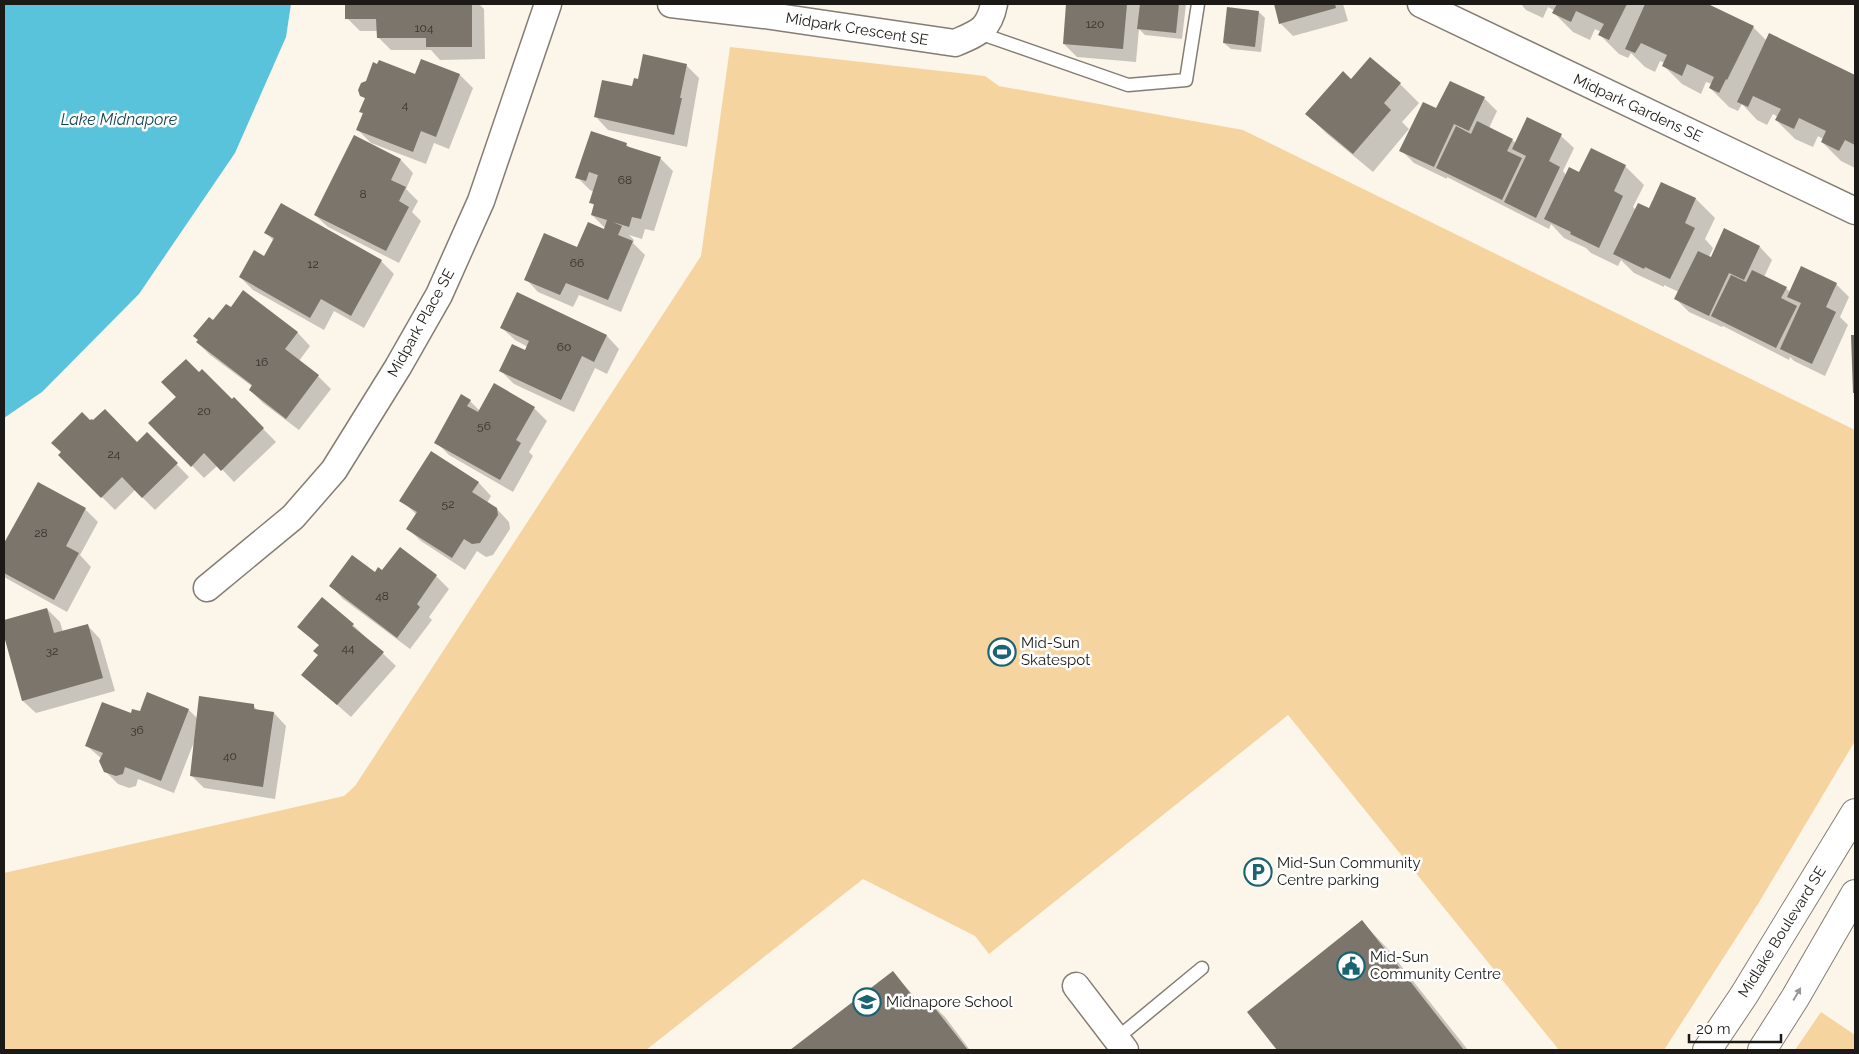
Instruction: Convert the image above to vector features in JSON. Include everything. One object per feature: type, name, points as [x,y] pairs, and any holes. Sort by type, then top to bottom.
[{"type":"street","name":"Midpark Place SE","points":[[207,588],[293,517],[334,470],[398,367],[439,295],[481,200],[548,4]]},
{"type":"street","name":"Midpark Crescent SE","points":[[670,4],[764,15],[939,41],[956,42],[979,33]]},
{"type":"street","points":[[979,33],[992,18],[994,4]]},
{"type":"street","name":"Midpark Gardens SE","points":[[1421,4],[1855,211]]},
{"type":"street","name":"Midlake Boulevard SE","points":[[1707,1050],[1749,986],[1855,813]]},
{"type":"street","points":[[1762,1050],[1795,998],[1855,894]]},
{"type":"street","points":[[1076,986],[1120,1045]]},
{"type":"lane","points":[[979,33],[1128,85],[1186,80],[1198,4]]},
{"type":"lane","points":[[1120,1045],[1202,968]]},
{"type":"shaded area","points":[[730,47],[985,76],[999,86],[1243,130],[1855,430],[1855,741],[1758,904],[1664,1050],[1559,1050],[1288,715],[989,954],[975,936],[863,879],[646,1050],[4,1050],[4,873],[344,796],[355,786],[701,256]]},
{"type":"shaded area","points":[[1821,1012],[1855,1035],[1853,1050],[1795,1050]]},
{"type":"water","name":"Lake Midnapore","points":[[4,4],[291,4],[286,37],[235,153],[139,294],[42,392],[4,418]]},
{"type":"building","points":[[345,4],[472,4],[472,47],[426,47],[426,38],[377,38],[376,19],[345,19]]},
{"type":"building","points":[[1066,4],[1127,4],[1123,49],[1063,44]]},
{"type":"building","points":[[1140,4],[1179,4],[1176,33],[1137,29]]},
{"type":"building","points":[[1274,4],[1335,4],[1336,8],[1279,24]]},
{"type":"building","points":[[1557,4],[1627,4],[1609,40],[1598,35],[1604,24],[1576,11],[1571,22],[1552,13]]},
{"type":"building","points":[[1645,4],[1708,4],[1754,26],[1719,93],[1709,88],[1714,77],[1687,64],[1682,76],[1662,66],[1667,55],[1641,43],[1635,53],[1625,49]]},
{"type":"building","points":[[1227,7],[1259,11],[1255,47],[1223,43]]},
{"type":"building","points":[[1769,33],[1855,75],[1855,145],[1845,140],[1839,151],[1821,142],[1826,131],[1799,118],[1794,129],[1775,120],[1781,109],[1753,96],[1748,107],[1737,102]]},
{"type":"building","points":[[643,54],[687,64],[674,135],[594,117],[602,80],[632,86],[634,78],[638,79]]},
{"type":"building","points":[[1370,57],[1401,83],[1384,103],[1391,110],[1353,154],[1305,114],[1343,71],[1351,79]]},
{"type":"building","points":[[421,59],[460,74],[436,137],[421,131],[413,152],[356,130],[363,113],[359,112],[365,98],[360,96],[358,90],[361,83],[366,81],[373,62],[377,64],[379,60],[415,74]]},
{"type":"building","points":[[1450,81],[1485,97],[1469,131],[1454,124],[1434,167],[1399,151],[1423,102],[1436,108]]},
{"type":"building","points":[[1527,117],[1562,134],[1549,161],[1560,167],[1536,218],[1504,202],[1526,156],[1512,149]]},
{"type":"building","points":[[1477,121],[1513,139],[1507,151],[1522,158],[1502,200],[1436,168],[1456,126],[1471,134]]},
{"type":"building","points":[[591,131],[627,143],[626,146],[661,157],[641,219],[632,217],[629,227],[613,222],[622,226],[618,235],[633,241],[608,300],[566,283],[560,295],[524,280],[544,233],[577,247],[588,222],[604,229],[607,220],[591,215],[594,204],[589,203],[598,175],[589,172],[586,181],[575,178]]},
{"type":"building","points":[[354,135],[401,159],[391,180],[406,187],[399,201],[409,207],[386,251],[314,215]]},
{"type":"building","points":[[1591,148],[1626,165],[1614,191],[1623,196],[1599,248],[1544,219],[1569,167],[1579,172]]},
{"type":"building","points":[[1661,182],[1696,198],[1685,223],[1695,228],[1670,279],[1613,254],[1638,203],[1649,208]]},
{"type":"building","points":[[281,203],[382,260],[351,316],[321,299],[310,318],[239,277],[254,250],[264,256],[274,238],[264,233]]},
{"type":"building","points":[[1724,228],[1760,246],[1744,280],[1729,273],[1709,316],[1674,299],[1698,251],[1711,257]]},
{"type":"building","points":[[1801,266],[1837,283],[1826,307],[1836,312],[1812,364],[1780,349],[1801,303],[1787,297]]},
{"type":"building","points":[[1752,270],[1787,287],[1781,298],[1797,306],[1776,348],[1711,316],[1731,275],[1746,282]]},
{"type":"building","points":[[243,290],[298,332],[285,349],[319,375],[286,419],[249,390],[252,385],[196,342],[198,340],[193,336],[209,317],[213,320],[226,304],[231,307]]},
{"type":"building","points":[[517,292],[607,335],[594,362],[582,356],[561,400],[499,371],[512,344],[525,350],[529,341],[500,328]]},
{"type":"building","points":[[1851,335],[1855,335],[1855,393],[1853,393]]},
{"type":"building","points":[[186,359],[199,372],[202,369],[232,399],[234,397],[264,428],[221,471],[204,453],[191,467],[148,423],[176,397],[161,382]]},
{"type":"building","points":[[494,383],[535,407],[516,440],[521,443],[500,480],[434,443],[461,394],[471,400],[467,406],[478,412]]},
{"type":"building","points":[[105,409],[137,442],[147,432],[178,463],[142,498],[122,477],[101,498],[58,455],[61,452],[51,443],[82,412],[90,420],[93,420]]},
{"type":"building","points":[[431,451],[479,482],[472,492],[497,508],[498,515],[480,543],[472,544],[464,539],[452,558],[406,529],[417,512],[399,501]]},
{"type":"building","points":[[38,482],[86,508],[66,546],[79,553],[54,600],[4,573],[4,543]]},
{"type":"building","points":[[400,547],[437,575],[417,604],[420,607],[397,638],[329,586],[352,555],[375,572],[378,567],[382,570]]},
{"type":"building","points":[[322,597],[354,624],[352,626],[384,652],[337,705],[301,675],[318,655],[313,651],[319,645],[297,627]]},
{"type":"building","points":[[47,608],[54,633],[88,624],[103,678],[22,701],[4,636],[4,620]]},
{"type":"building","points":[[147,692],[189,709],[161,781],[125,767],[123,774],[116,776],[104,772],[99,761],[103,753],[85,746],[102,702],[131,713],[132,709],[140,711]]},
{"type":"building","points":[[199,696],[254,704],[254,709],[274,712],[263,787],[190,776]]},
{"type":"building","name":"Mid-Sun Community Centre","points":[[1362,920],[1464,1050],[1277,1050],[1247,1012]]},
{"type":"building","points":[[893,971],[918,1003],[926,997],[968,1050],[790,1050]]},
{"type":"place","name":"Mid-Sun Skatespot","points":[[1002,652]]},
{"type":"place","name":"Mid-Sun Community Centre parking","points":[[1258,872]]},
{"type":"place","name":"Mid-Sun Community Centre","points":[[1351,966]]},
{"type":"place","name":"Midnapore School","points":[[867,1002]]}]
